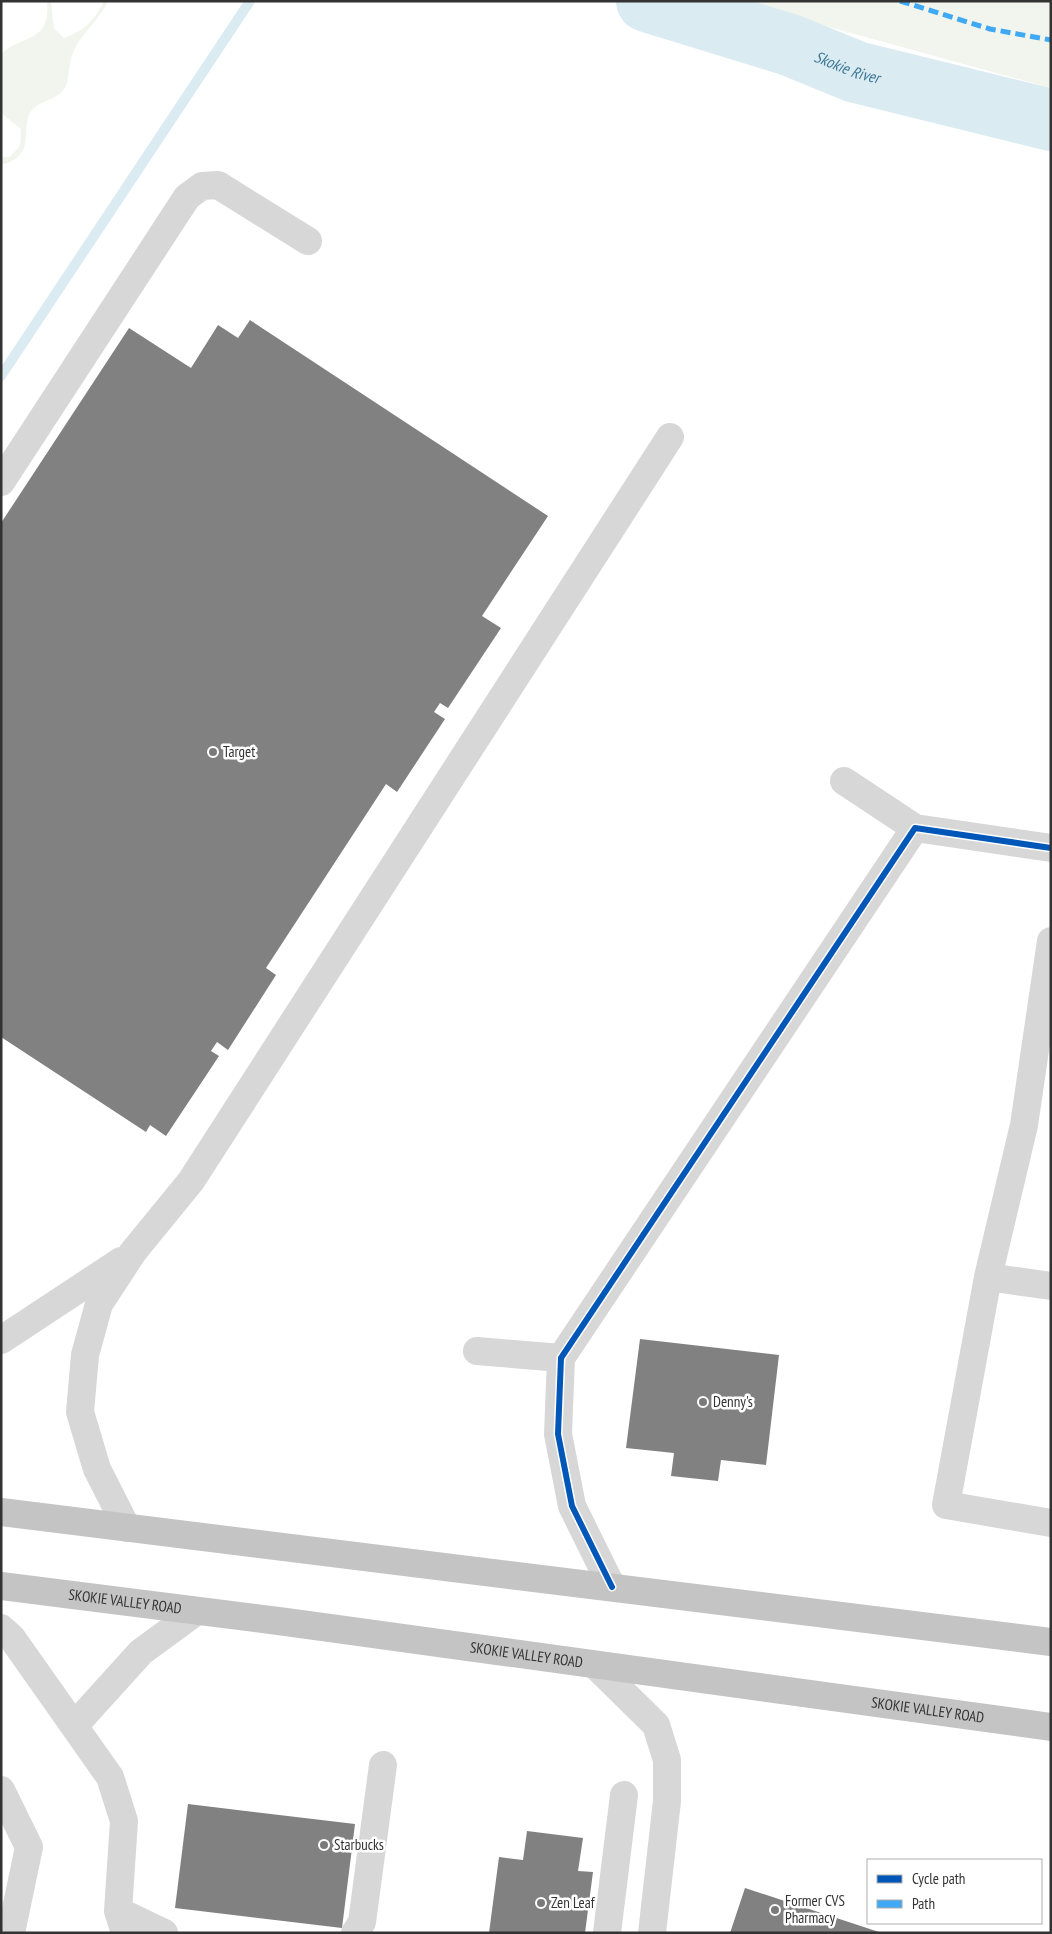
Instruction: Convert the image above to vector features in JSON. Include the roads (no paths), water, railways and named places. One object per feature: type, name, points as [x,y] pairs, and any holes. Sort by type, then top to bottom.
[{"type":"highway","points":[[1,1512],[1051,1642]]},
{"type":"highway","name":"SKOKIE VALLEY ROAD","points":[[1,1586],[1051,1728]]},
{"type":"street","points":[[1,482],[187,197],[202,186],[218,185],[308,241]]},
{"type":"street","points":[[127,1528],[96,1469],[80,1412],[85,1356],[99,1304],[134,1252],[191,1181],[670,437]]},
{"type":"street","points":[[844,781],[915,828],[1051,848]]},
{"type":"street","points":[[612,1587],[572,1506],[558,1434],[562,1358],[915,828]]},
{"type":"street","points":[[1051,941],[1024,1125],[988,1277],[946,1505],[1051,1523]]},
{"type":"street","points":[[1,1340],[92,1282],[134,1252]]},
{"type":"street","points":[[988,1277],[1051,1286]]},
{"type":"street","points":[[477,1351],[562,1358]]},
{"type":"street","points":[[74,1726],[141,1652],[197,1611]]},
{"type":"street","points":[[1,1628],[12,1638],[110,1777],[124,1821],[122,1922],[164,1933]]},
{"type":"street","points":[[595,1665],[656,1725],[667,1760],[667,1801],[652,1933]]},
{"type":"street","points":[[355,1933],[362,1922],[383,1765]]},
{"type":"street","points":[[1,1790],[29,1847],[12,1933]]},
{"type":"street","points":[[607,1933],[624,1795]]},
{"type":"street","points":[[1,1843],[29,1847]]},
{"type":"waterway","points":[[1,376],[250,1]]},
{"type":"waterway","name":"Skokie River","points":[[647,1],[790,45],[856,72],[1051,120]]},
{"type":"place","name":"Target","points":[[213,752]]},
{"type":"place","name":"Denny's","points":[[703,1402]]},
{"type":"place","name":"Starbucks","points":[[324,1845]]},
{"type":"place","name":"Zen Leaf","points":[[541,1903]]},
{"type":"place","name":"Former CVS Pharmacy","points":[[775,1910]]}]
